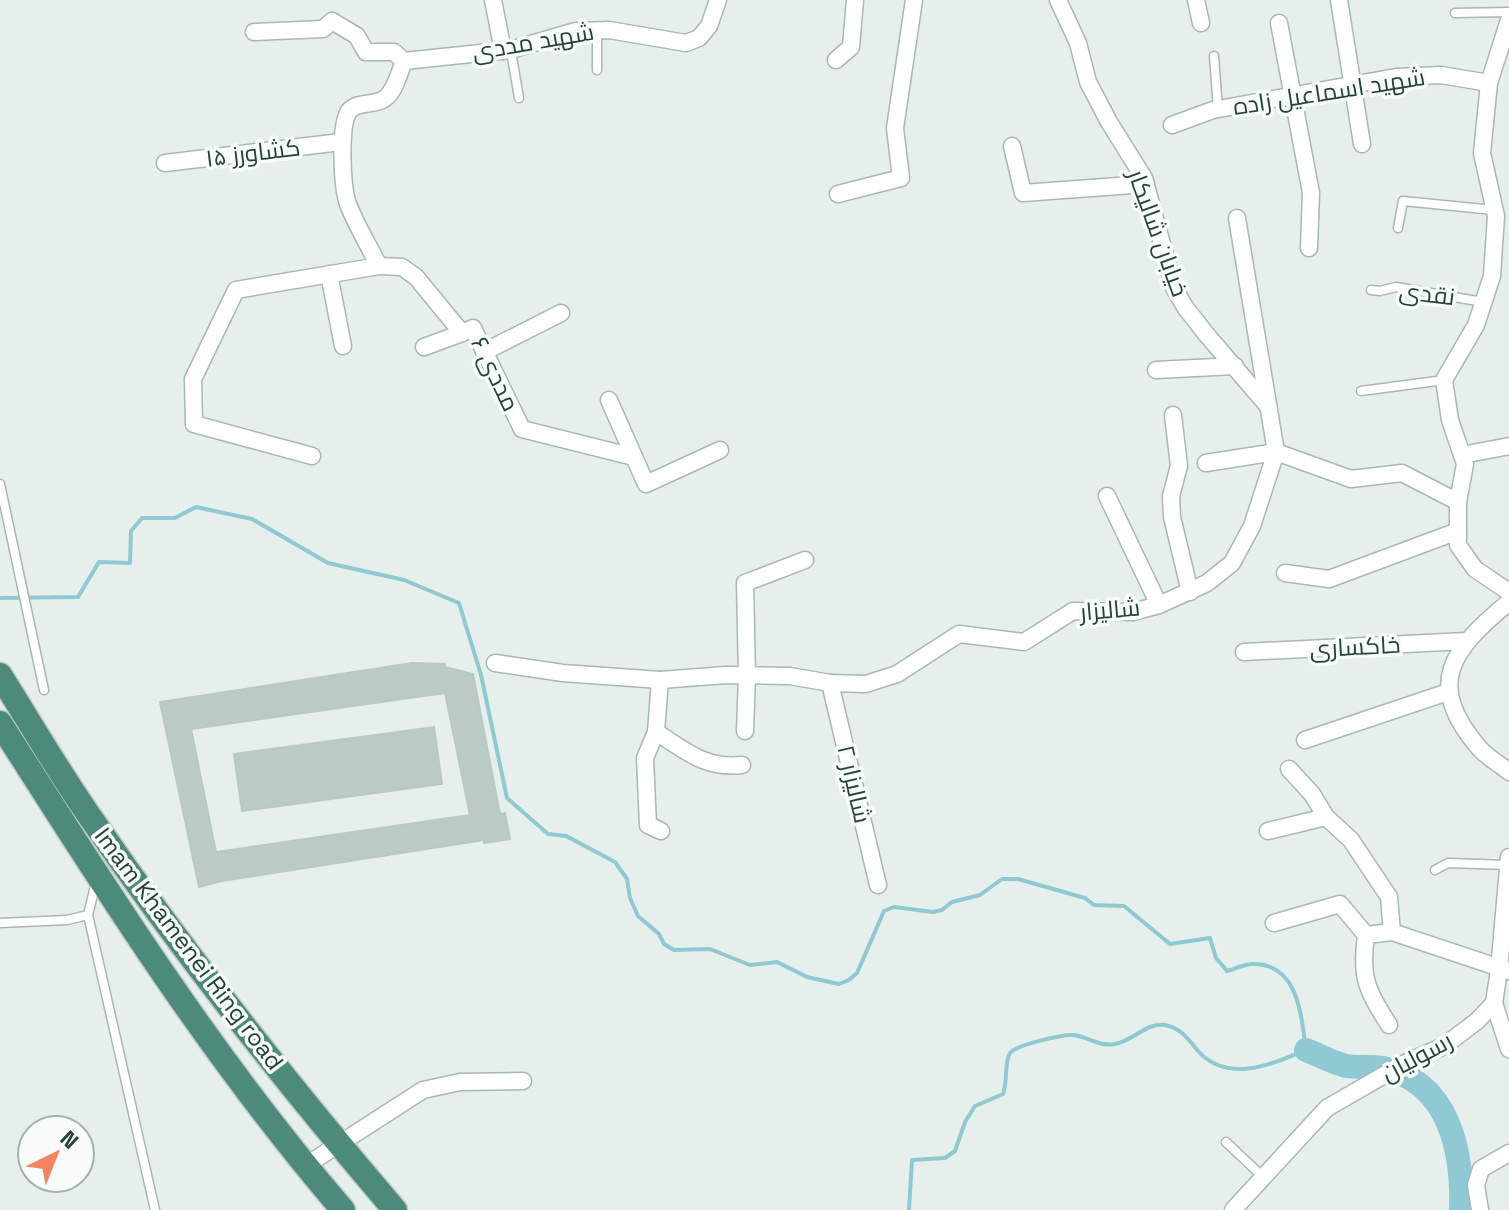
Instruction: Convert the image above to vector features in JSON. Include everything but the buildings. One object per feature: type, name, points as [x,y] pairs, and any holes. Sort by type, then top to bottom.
[{"type":"highway","name":"Imam Khamenei Ring road","points":[[0,675],[87,812],[195,964],[339,1145],[395,1210]]},
{"type":"highway","name":"Imam Khamenei Ring road","points":[[0,723],[97,878],[168,982],[305,1166],[343,1210]]},
{"type":"street","points":[[493,0],[506,50]]},
{"type":"street","name":"شهید مددی","points":[[254,32],[323,29],[332,21],[357,36],[366,52],[394,52],[404,61],[506,50],[576,31],[597,30],[686,43],[699,38],[709,26],[718,0]]},
{"type":"street","points":[[836,60],[851,47],[855,0]]},
{"type":"street","points":[[838,194],[901,178],[895,128],[914,0]]},
{"type":"street","name":"خیابان شالیکار","points":[[1058,0],[1078,43],[1088,82],[1146,184],[1174,288],[1192,316],[1268,406]]},
{"type":"street","points":[[1196,0],[1201,23]]},
{"type":"street","points":[[1339,0],[1362,144]]},
{"type":"street","points":[[1509,20],[1489,83],[1482,153],[1495,210],[1492,276],[1476,325],[1444,380],[1450,420],[1465,464],[1458,502],[1458,545],[1475,569],[1509,592]]},
{"type":"street","points":[[1279,23],[1311,193],[1309,248]]},
{"type":"street","points":[[312,456],[194,424],[193,379],[236,290],[379,266],[347,202],[341,142],[350,111],[357,105],[384,99],[392,92],[404,61]]},
{"type":"street","name":"شهید اسماعیل زاده","points":[[1172,125],[1218,109],[1396,77],[1441,75],[1489,83]]},
{"type":"street","name":"کشاورز ۱۵","points":[[165,163],[341,142]]},
{"type":"street","points":[[1012,146],[1023,193],[1146,184]]},
{"type":"street","points":[[1237,218],[1276,452]]},
{"type":"street","name":"مددی ۶","points":[[379,266],[402,267],[416,277],[462,333],[473,328],[522,429],[634,457]]},
{"type":"street","points":[[329,274],[343,346]]},
{"type":"street","points":[[484,352],[561,313]]},
{"type":"street","points":[[424,347],[462,333]]},
{"type":"street","points":[[1156,370],[1235,366]]},
{"type":"street","points":[[609,400],[646,484],[720,450]]},
{"type":"street","points":[[1173,415],[1179,466],[1171,496],[1172,517],[1190,592]]},
{"type":"street","points":[[1462,455],[1509,446]]},
{"type":"street","points":[[1206,463],[1276,452],[1351,479],[1402,473],[1458,502]]},
{"type":"street","name":"شالیزار","points":[[495,663],[563,673],[660,680],[747,675],[866,684],[897,674],[959,634],[1024,642],[1073,611],[1133,612],[1159,605],[1207,583],[1232,563],[1252,526],[1276,452]]},
{"type":"street","points":[[1107,496],[1159,605]]},
{"type":"street","points":[[1285,573],[1329,579],[1458,531]]},
{"type":"street","points":[[745,731],[745,583],[805,560]]},
{"type":"street","points":[[1509,602],[1466,641],[1453,662],[1448,692],[1452,708],[1482,752],[1509,772]]},
{"type":"street","name":"خاکساری","points":[[1244,652],[1466,641]]},
{"type":"street","points":[[660,680],[656,732],[645,758],[645,772],[648,825],[661,831]]},
{"type":"street","name":"شالیزار ۲","points":[[830,683],[878,885]]},
{"type":"street","points":[[1305,740],[1448,692]]},
{"type":"street","points":[[656,732],[706,763],[725,767],[742,765]]},
{"type":"street","points":[[1289,769],[1312,794],[1326,817],[1351,840],[1389,897],[1392,932]]},
{"type":"street","points":[[1268,831],[1326,817]]},
{"type":"street","points":[[1509,857],[1504,970],[1494,1003],[1509,1049]]},
{"type":"street","points":[[1274,923],[1340,904],[1366,935],[1362,966],[1370,995],[1389,1025]]},
{"type":"street","points":[[1366,935],[1392,932],[1504,970]]},
{"type":"street","name":"رسولیان","points":[[1233,1210],[1327,1108],[1384,1074],[1444,1046],[1477,1021],[1494,1003]]},
{"type":"street","points":[[305,1166],[423,1090],[460,1082],[523,1081]]},
{"type":"street","points":[[1480,1210],[1476,1185],[1481,1169],[1509,1153]]},
{"type":"lane","points":[[1455,13],[1509,12]]},
{"type":"lane","points":[[597,30],[597,70]]},
{"type":"lane","points":[[506,50],[519,98]]},
{"type":"lane","points":[[1214,56],[1218,109]]},
{"type":"lane","points":[[1398,228],[1403,201],[1495,210]]},
{"type":"lane","name":"نقدی","points":[[1371,290],[1396,287],[1484,302]]},
{"type":"lane","points":[[1361,391],[1444,380]]},
{"type":"lane","points":[[0,484],[44,690]]},
{"type":"lane","points":[[1435,870],[1448,863],[1508,865]]},
{"type":"lane","points":[[97,878],[88,915],[155,1210]]},
{"type":"lane","points":[[0,923],[67,920],[88,915]]},
{"type":"lane","points":[[1226,1142],[1263,1177]]},
{"type":"waterway","points":[[0,598],[78,597],[99,562],[130,563],[131,531],[142,518],[175,518],[196,507],[252,519],[328,563],[404,580],[459,603],[481,675],[507,798],[548,834],[566,836],[615,862],[627,879],[630,898],[638,916],[659,934],[664,944],[674,950],[710,949],[750,965],[777,962],[807,977],[839,984],[857,973],[884,911],[894,907],[933,912],[942,910],[952,902],[980,895],[1002,879],[1018,879],[1085,898],[1094,905],[1124,906],[1170,944],[1210,938],[1216,958],[1227,971],[1251,964],[1267,966],[1288,981],[1299,1007],[1306,1050],[1265,1065],[1236,1069],[1223,1067],[1210,1061],[1180,1032],[1165,1025],[1152,1026],[1115,1044],[1068,1035],[1014,1050],[1008,1057],[1003,1094],[975,1106],[965,1122],[955,1151],[945,1158],[912,1160],[909,1210]]},
{"type":"waterway","points":[[1306,1050],[1346,1066],[1383,1068],[1406,1076],[1424,1088],[1438,1104],[1455,1144],[1461,1210]]}]
